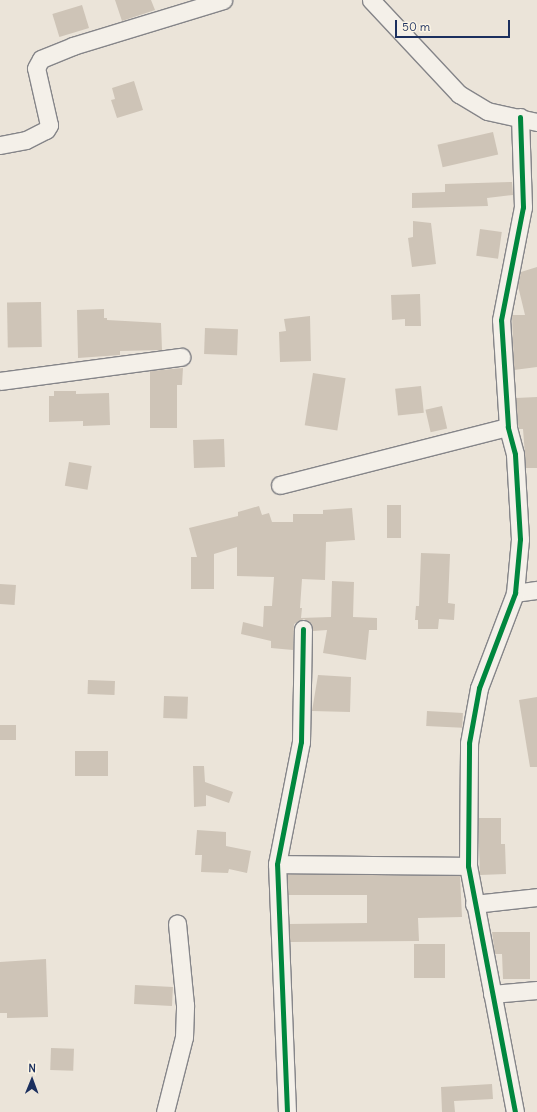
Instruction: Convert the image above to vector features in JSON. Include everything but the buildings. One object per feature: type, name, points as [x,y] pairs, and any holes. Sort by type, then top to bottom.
[{"type":"street","points":[[0,145],[26,140],[46,130],[49,124],[36,68],[41,59],[73,46],[223,0]]},
{"type":"street","points":[[371,0],[459,94],[487,111],[520,117],[537,122]]},
{"type":"street","points":[[515,1112],[474,904],[468,866],[469,743],[479,688],[515,593],[520,539],[515,454],[508,426],[501,320],[523,207],[520,117]]},
{"type":"street","points":[[0,381],[181,357]]},
{"type":"street","points":[[280,485],[508,426]]},
{"type":"street","points":[[515,593],[537,590]]},
{"type":"street","points":[[287,1112],[277,864],[301,742],[303,629]]},
{"type":"street","points":[[277,864],[468,866]]},
{"type":"street","points":[[474,904],[537,897]]},
{"type":"street","points":[[165,1112],[184,1037],[185,1005],[176,923]]},
{"type":"street","points":[[492,994],[537,990]]},
{"type":"cycle path","points":[[515,1112],[468,866],[469,743],[479,688],[515,593],[520,539],[515,454],[508,427],[501,320],[523,207],[520,117]]},
{"type":"cycle path","points":[[287,1112],[277,864],[301,742],[303,629]]}]
